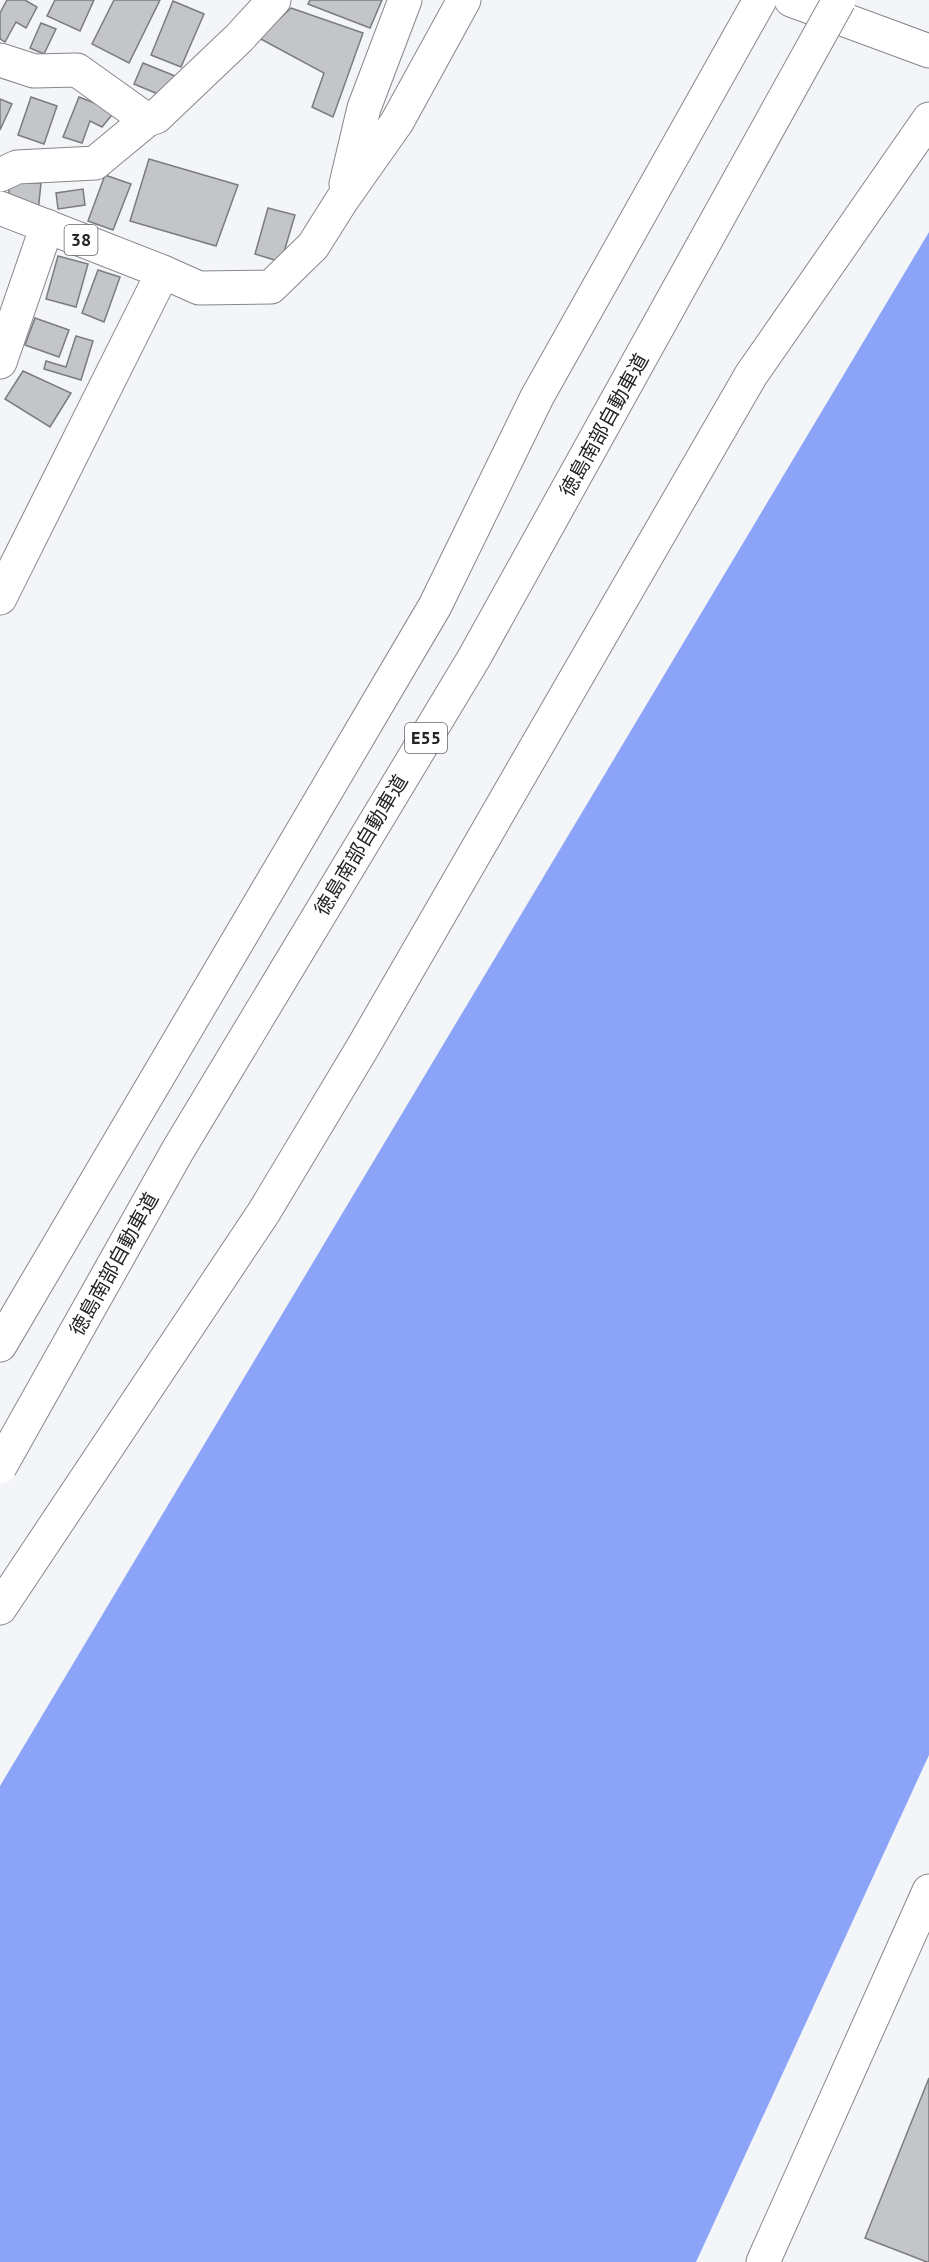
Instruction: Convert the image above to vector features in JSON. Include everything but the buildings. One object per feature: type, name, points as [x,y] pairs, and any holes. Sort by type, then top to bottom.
[{"type":"main road","points":[[0,175],[17,167],[95,163],[147,120],[156,117],[239,38],[274,0]]},
{"type":"main road","points":[[342,200],[364,108],[405,0]]},
{"type":"main road","points":[[0,598],[163,272],[199,288],[271,287],[313,246],[397,122],[464,0]]},
{"type":"main road","points":[[0,1345],[435,606],[537,397],[760,0]]},
{"type":"main road","points":[[791,0],[929,51]]},
{"type":"main road","name":"徳島南部自動車道","points":[[0,1467],[178,1150],[474,658],[839,0]]},
{"type":"main road","points":[[0,60],[34,71],[77,70],[147,120]]},
{"type":"main road","points":[[0,1608],[264,1212],[489,829],[751,375],[929,119]]},
{"type":"main road","name":"38","points":[[3,212],[47,226],[163,272]]},
{"type":"main road","points":[[0,362],[47,226]]},
{"type":"main road","points":[[763,2262],[929,1891]]},
{"type":"main road","points":[[770,2262],[929,1907]]},
{"type":"water","points":[[929,232],[929,1755],[696,2262],[0,2262],[0,1786]]}]
